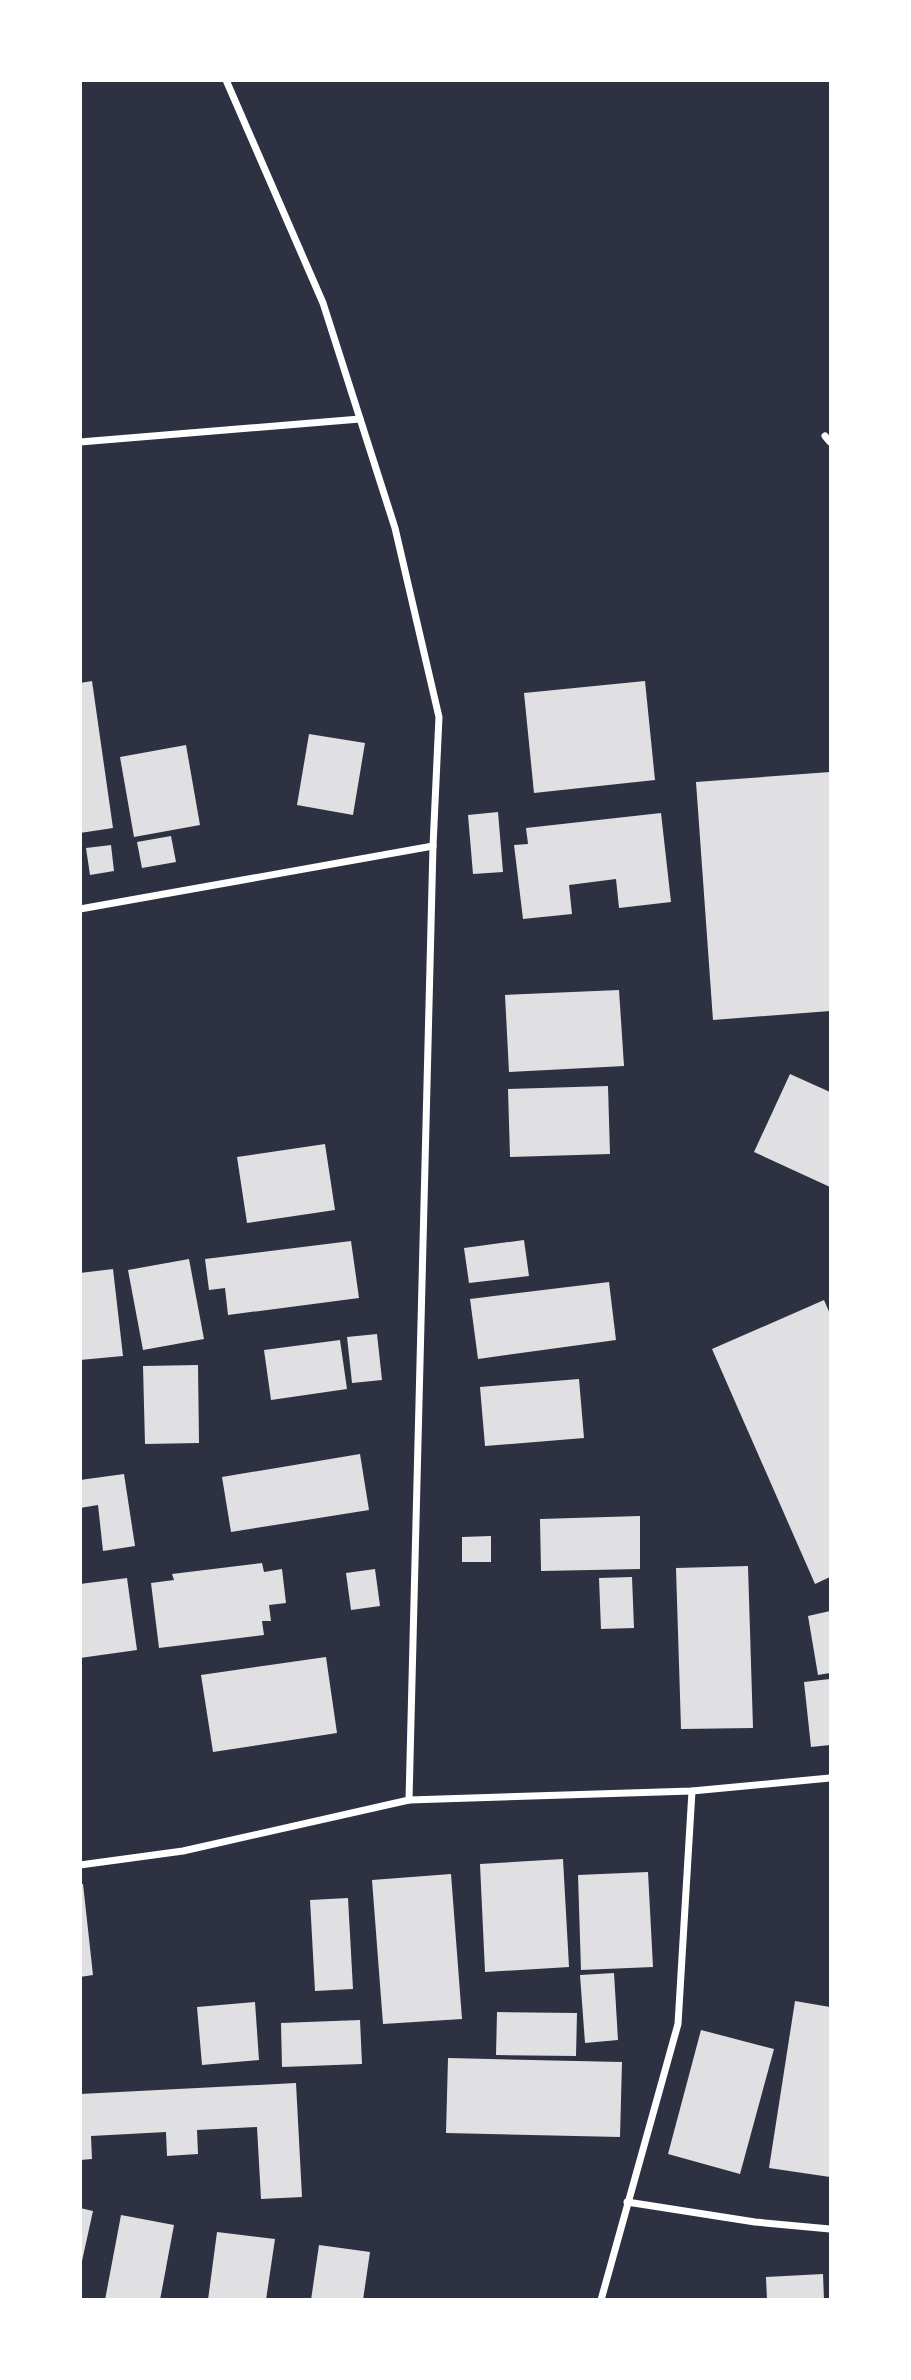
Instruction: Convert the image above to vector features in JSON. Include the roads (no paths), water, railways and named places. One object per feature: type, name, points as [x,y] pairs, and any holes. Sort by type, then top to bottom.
[{"type":"street","points":[[226,80],[323,303],[395,528],[439,717],[433,846],[409,1801]]},
{"type":"street","points":[[80,442],[360,419]]},
{"type":"street","points":[[80,909],[433,846]]},
{"type":"street","points":[[80,1865],[183,1851],[409,1801],[692,1791],[831,1778]]},
{"type":"street","points":[[601,2300],[678,2024],[692,1791]]},
{"type":"street","points":[[627,2202],[755,2222],[831,2229]]}]
